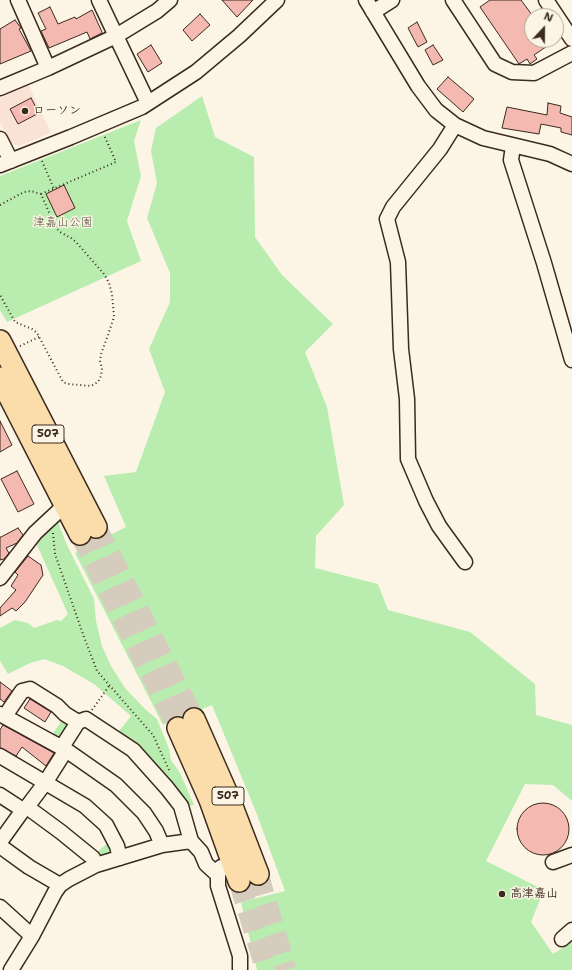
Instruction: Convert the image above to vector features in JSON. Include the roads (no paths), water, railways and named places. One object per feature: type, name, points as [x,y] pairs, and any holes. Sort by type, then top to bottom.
[{"type":"highway","name":"507","points":[[0,378],[60,510],[88,530],[8,345]]},
{"type":"highway","name":"507","points":[[239,881],[210,800],[186,723],[228,796],[258,874]]},
{"type":"street","points":[[18,0],[48,68]]},
{"type":"street","points":[[99,0],[148,103]]},
{"type":"street","points":[[0,88],[48,68],[116,36],[157,11],[170,0]]},
{"type":"street","points":[[0,139],[5,163],[142,107],[196,72],[240,36],[277,0]]},
{"type":"street","points":[[392,0],[369,6],[418,86],[436,110],[455,125],[483,138],[571,160]]},
{"type":"street","points":[[453,0],[495,64],[512,72],[534,73],[572,53]]},
{"type":"street","points":[[546,0],[572,39]]},
{"type":"street","points":[[455,125],[440,148],[392,207],[387,219],[398,262],[401,349],[407,399],[408,459],[426,501],[439,526],[465,562]]},
{"type":"street","points":[[513,146],[511,160],[544,263],[572,360]]},
{"type":"street","points":[[0,577],[34,534],[60,510]]},
{"type":"street","points":[[162,845],[156,831],[144,813],[116,785],[64,748],[2,715],[22,691],[30,689],[133,750],[181,806],[191,841],[202,852],[206,864],[218,875]]},
{"type":"street","points":[[0,842],[45,783],[64,748],[82,721]]},
{"type":"street","points":[[0,756],[85,806],[106,825],[117,846],[120,858]]},
{"type":"street","points":[[0,795],[25,808],[61,832],[93,858],[96,865]]},
{"type":"street","points":[[11,970],[32,936],[60,885],[80,872],[96,865],[162,845],[191,841]]},
{"type":"street","points":[[0,846],[30,867],[60,885]]},
{"type":"street","points":[[227,846],[224,863],[218,875],[218,886],[240,956],[240,970]]},
{"type":"street","points":[[553,862],[572,855]]},
{"type":"street","points":[[0,906],[32,936]]},
{"type":"tunnel","points":[[96,527],[194,719]]},
{"type":"tunnel","points":[[80,534],[178,728]]},
{"type":"tunnel","points":[[258,874],[286,970]]},
{"type":"tunnel","points":[[239,881],[266,970]]},
{"type":"place","name":"ローソン","points":[[25,111]]},
{"type":"place","name":"高津嘉山","points":[[502,894]]},
{"type":"park label","name":"津嘉山公園","points":[[63,223]]}]
